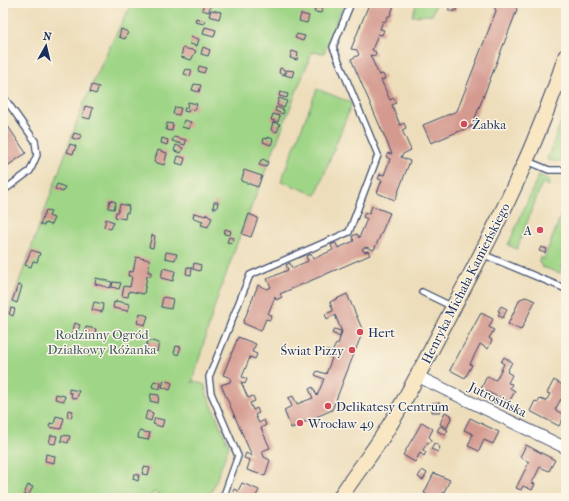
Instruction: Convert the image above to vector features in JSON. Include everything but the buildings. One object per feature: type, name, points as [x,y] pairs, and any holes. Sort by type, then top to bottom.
[{"type":"street","name":"Henryka Michała Kamieńskiego","points":[[340,498],[385,432],[417,376],[482,254],[527,161],[544,120],[566,56]]},
{"type":"street","name":"Jutrosińska","points":[[417,376],[566,448]]},
{"type":"lane","points":[[223,498],[238,456],[211,394],[209,377],[250,275],[349,232],[378,154],[333,47],[351,3]]},
{"type":"lane","points":[[3,96],[35,141],[37,155],[34,166],[30,171],[3,191]]},
{"type":"lane","points":[[527,161],[549,170],[566,170]]},
{"type":"lane","points":[[482,254],[566,289]]},
{"type":"lane","points":[[422,292],[454,307]]},
{"type":"green space","name":"Rodzinny Ogród Działkowy Różanka","points":[[132,3],[344,3],[324,53],[312,52],[236,246],[215,305],[192,383],[194,381],[205,385],[207,394],[229,446],[212,491],[206,498],[161,498],[162,496],[153,492],[151,497],[154,498],[3,498],[3,326],[83,105],[110,46]]},
{"type":"green space","points":[[417,3],[436,3],[432,15],[412,16]]},
{"type":"green space","points":[[317,89],[352,103],[316,195],[281,181]]},
{"type":"green space","points":[[566,108],[566,162],[547,160]]},
{"type":"green space","points":[[539,175],[548,179],[549,186],[542,183],[517,249],[508,245]]},
{"type":"green space","points":[[563,210],[566,212],[566,259],[560,273],[542,267],[539,262],[540,257],[544,259]]},
{"type":"place","name":"Żabka","points":[[464,124]]},
{"type":"place","name":"A","points":[[540,230]]},
{"type":"place","name":"Hert","points":[[360,332]]},
{"type":"place","name":"Świat Pizzy","points":[[352,350]]},
{"type":"place","name":"Delikatesy Centrum","points":[[328,406]]},
{"type":"place","name":"Wrocław 49","points":[[300,423]]}]
